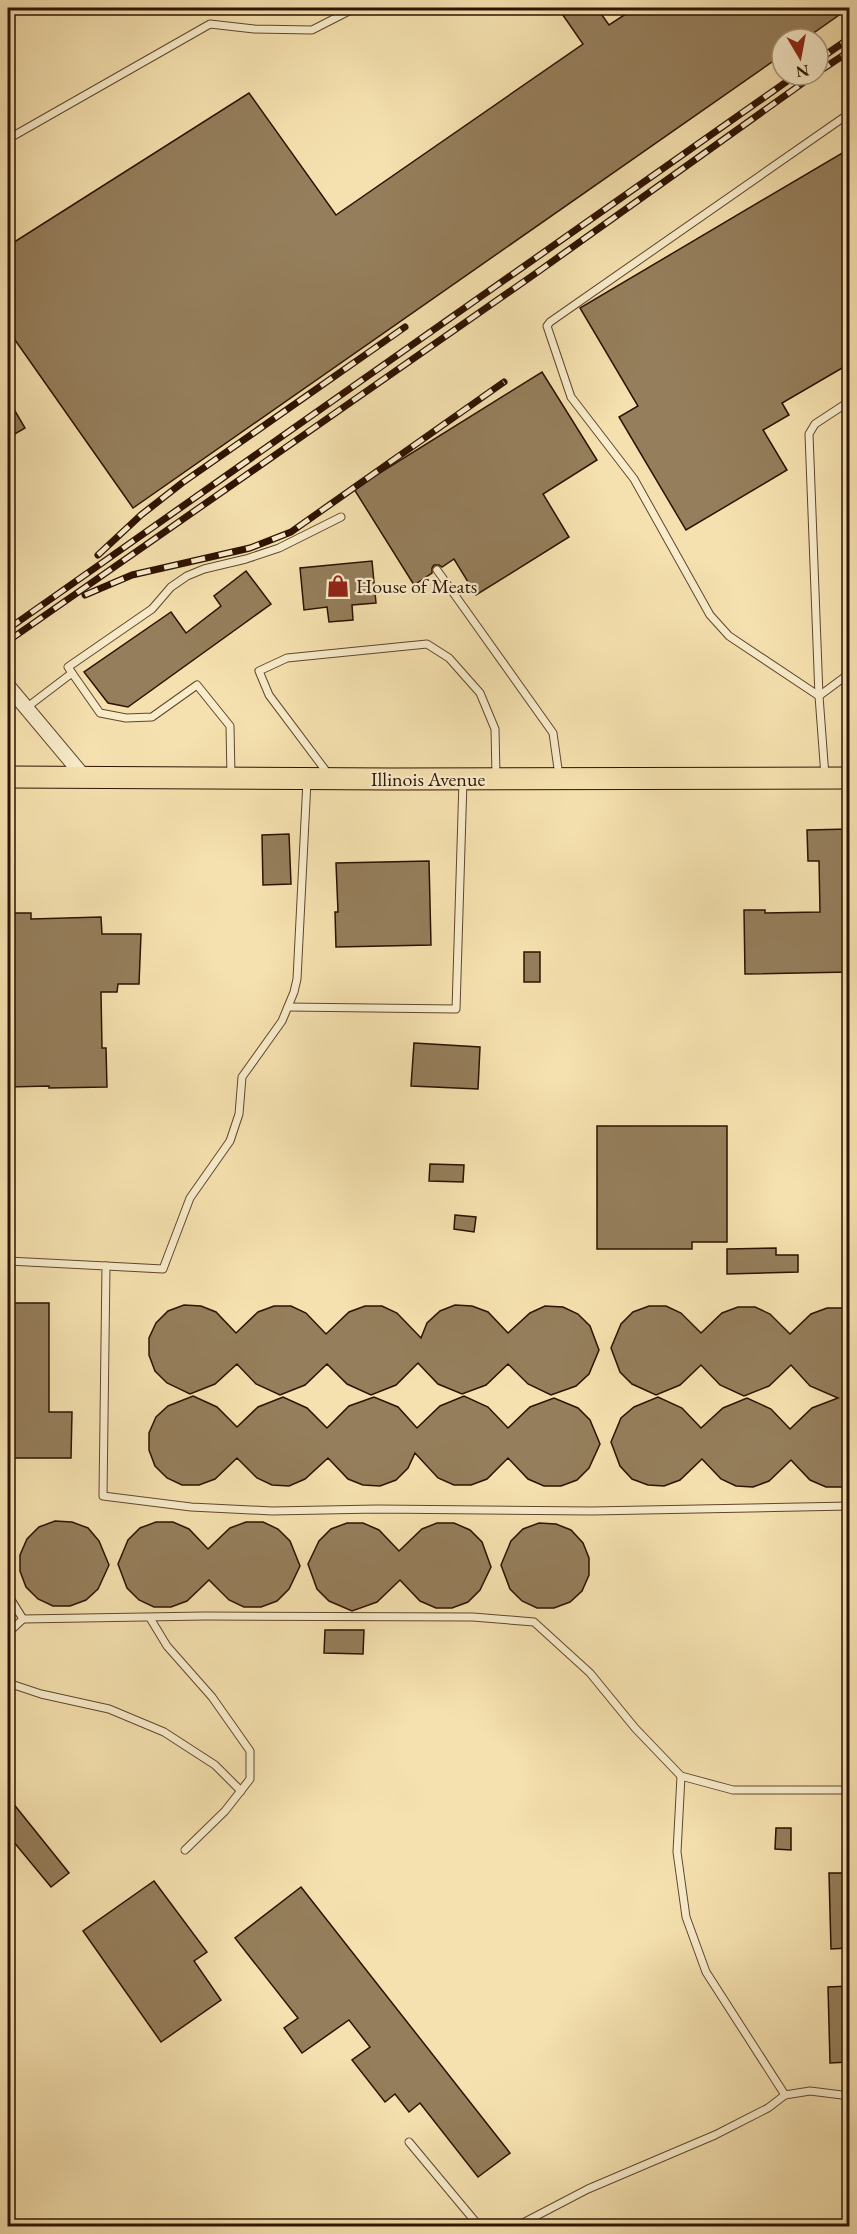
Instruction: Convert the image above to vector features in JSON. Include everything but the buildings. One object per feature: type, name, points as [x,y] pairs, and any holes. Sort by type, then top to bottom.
[{"type":"main road","name":"Illinois Avenue","points":[[8,777],[496,779],[849,777]]},
{"type":"street","points":[[8,686],[85,778]]},
{"type":"lane","points":[[8,139],[210,24],[254,29],[312,30],[356,8]]},
{"type":"lane","points":[[819,696],[729,636],[710,615],[634,479],[571,397],[547,326],[849,113]]},
{"type":"lane","points":[[825,778],[819,696],[809,434],[815,424],[849,401]]},
{"type":"lane","points":[[231,778],[230,726],[197,685],[152,717],[126,718],[100,713],[68,667],[152,609],[171,587],[187,576],[279,548],[341,517]]},
{"type":"lane","points":[[437,570],[553,733],[560,778]]},
{"type":"lane","points":[[332,779],[269,695],[259,671],[287,658],[427,644],[449,658],[480,693],[495,729],[496,779]]},
{"type":"lane","points":[[26,708],[72,673]]},
{"type":"lane","points":[[819,696],[849,673]]},
{"type":"lane","points":[[8,1262],[163,1269],[190,1198],[230,1141],[239,1114],[242,1077],[277,1028],[296,986],[300,946],[307,778]]},
{"type":"lane","points":[[288,1007],[456,1009],[463,779]]},
{"type":"lane","points":[[106,1266],[104,1496],[191,1507],[272,1511],[398,1509],[592,1511],[849,1506]]},
{"type":"lane","points":[[8,1595],[23,1619]]},
{"type":"lane","points":[[8,1633],[23,1619],[205,1616],[473,1617],[534,1622],[590,1672],[635,1728],[681,1776],[733,1790],[849,1790]]},
{"type":"lane","points":[[150,1618],[167,1646],[212,1697],[250,1751],[250,1779],[225,1811],[185,1850]]},
{"type":"lane","points":[[8,1683],[41,1694],[109,1709],[164,1732],[215,1765],[241,1791]]},
{"type":"lane","points":[[681,1776],[676,1852],[686,1917],[706,1972],[785,2095]]},
{"type":"lane","points":[[517,2226],[588,2188],[715,2134],[768,2108],[785,2095],[810,2091],[849,2096]]},
{"type":"lane","points":[[409,2142],[479,2226]]},
{"type":"railway","points":[[830,52],[850,38]]},
{"type":"railway","points":[[830,64],[850,51]]},
{"type":"railway","points":[[8,629],[779,87]]},
{"type":"railway","points":[[8,641],[532,276],[797,87]]},
{"type":"railway","points":[[98,555],[141,515],[182,483],[405,327]]},
{"type":"railway","points":[[85,595],[132,575],[250,548],[291,532],[504,382]]},
{"type":"place","name":"House of Meats","points":[[338,586]]}]
